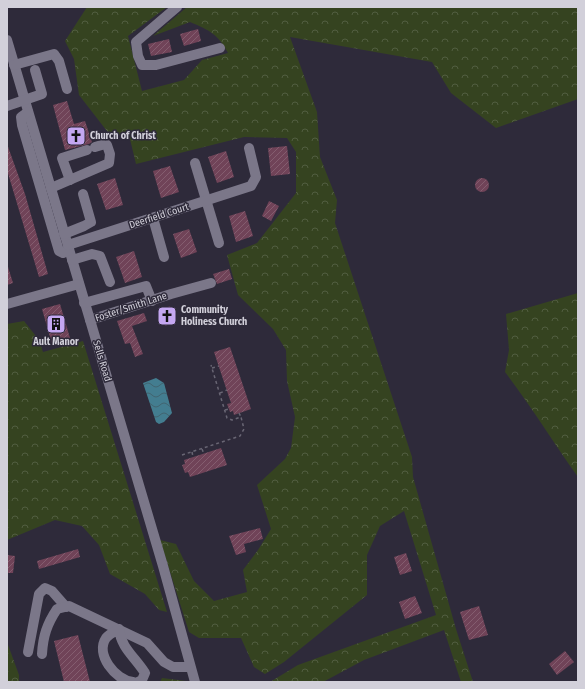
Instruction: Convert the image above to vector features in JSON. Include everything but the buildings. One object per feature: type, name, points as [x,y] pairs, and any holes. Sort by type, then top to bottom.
[{"type":"street","points":[[177,7],[136,42],[138,56],[142,65],[156,65],[220,48]]},
{"type":"street","name":"Sells Road","points":[[7,40],[28,112],[33,146],[50,196],[57,225],[64,234],[70,252],[163,566],[194,682]]},
{"type":"street","points":[[14,65],[54,54],[59,61],[67,89]]},
{"type":"street","points":[[7,106],[42,94],[35,70]]},
{"type":"street","points":[[41,173],[50,196],[76,176],[109,163],[110,154],[107,145],[105,144],[62,158],[70,180]]},
{"type":"street","name":"Deerfield Court","points":[[70,252],[153,218],[251,186],[256,177],[249,148]]},
{"type":"street","points":[[195,163],[219,243]]},
{"type":"street","points":[[64,234],[91,222],[83,194]]},
{"type":"street","points":[[153,218],[164,257]]},
{"type":"street","points":[[57,225],[59,251],[63,253],[70,252],[100,256],[110,282]]},
{"type":"street","name":"Foster/Smith Lane","points":[[90,320],[211,283]]},
{"type":"street","points":[[7,304],[79,284]]},
{"type":"street","points":[[84,303],[140,286],[146,286],[152,301]]},
{"type":"street","points":[[28,652],[39,594],[45,588],[52,591],[66,607]]},
{"type":"street","points":[[42,654],[42,640],[47,625],[57,609],[70,606],[147,643],[164,662],[169,665],[173,667],[190,667]]},
{"type":"street","points":[[119,629],[106,637],[104,646],[106,664],[117,676],[125,681],[133,682]]},
{"type":"street","points":[[119,629],[120,638],[125,649],[145,673],[142,680],[138,682]]},
{"type":"path","points":[[211,365],[229,420],[241,417]]},
{"type":"path","points":[[212,368],[219,366]]},
{"type":"path","points":[[220,393],[227,390]]},
{"type":"path","points":[[225,410],[229,409]]},
{"type":"path","points":[[182,456],[240,436],[244,429],[239,413]]},
{"type":"path","points":[[202,449],[204,454]]},
{"type":"path","points":[[192,452],[193,458]]},
{"type":"green space","points":[[87,7],[167,7],[128,36],[142,91],[184,80],[202,60],[228,53],[217,37],[190,22],[153,36],[187,7],[578,7],[578,99],[496,128],[451,93],[432,62],[290,37],[317,112],[320,157],[337,200],[335,223],[412,457],[413,477],[456,629],[473,682],[461,682],[444,630],[364,660],[323,682],[270,682],[298,665],[436,615],[404,511],[380,526],[367,555],[367,595],[284,662],[265,674],[254,667],[241,638],[199,638],[189,632],[160,540],[176,544],[194,581],[214,601],[247,592],[243,570],[271,529],[257,485],[285,459],[291,448],[295,417],[287,381],[286,350],[273,329],[238,295],[227,255],[257,243],[296,193],[296,152],[287,138],[244,137],[136,164],[129,135],[110,135],[79,95],[74,59],[65,41]]},
{"type":"green space","points":[[578,293],[578,477],[505,372],[509,350],[506,314]]},
{"type":"green space","points":[[24,321],[39,340],[43,352],[83,341],[167,612],[159,610],[145,594],[110,574],[99,545],[82,526],[55,520],[7,540],[7,324]]},
{"type":"green space","points":[[7,642],[19,675],[19,682],[7,682]]},
{"type":"green space","points":[[162,678],[186,681],[187,682],[160,682]]},
{"type":"water","points":[[156,378],[164,383],[172,413],[164,422],[159,424],[156,422],[143,383]]},
{"type":"place","name":"Church of Christ","points":[[76,136]]},
{"type":"place","name":"Community Holiness Church","points":[[167,316]]},
{"type":"place","name":"Ault Manor","points":[[56,324]]}]
